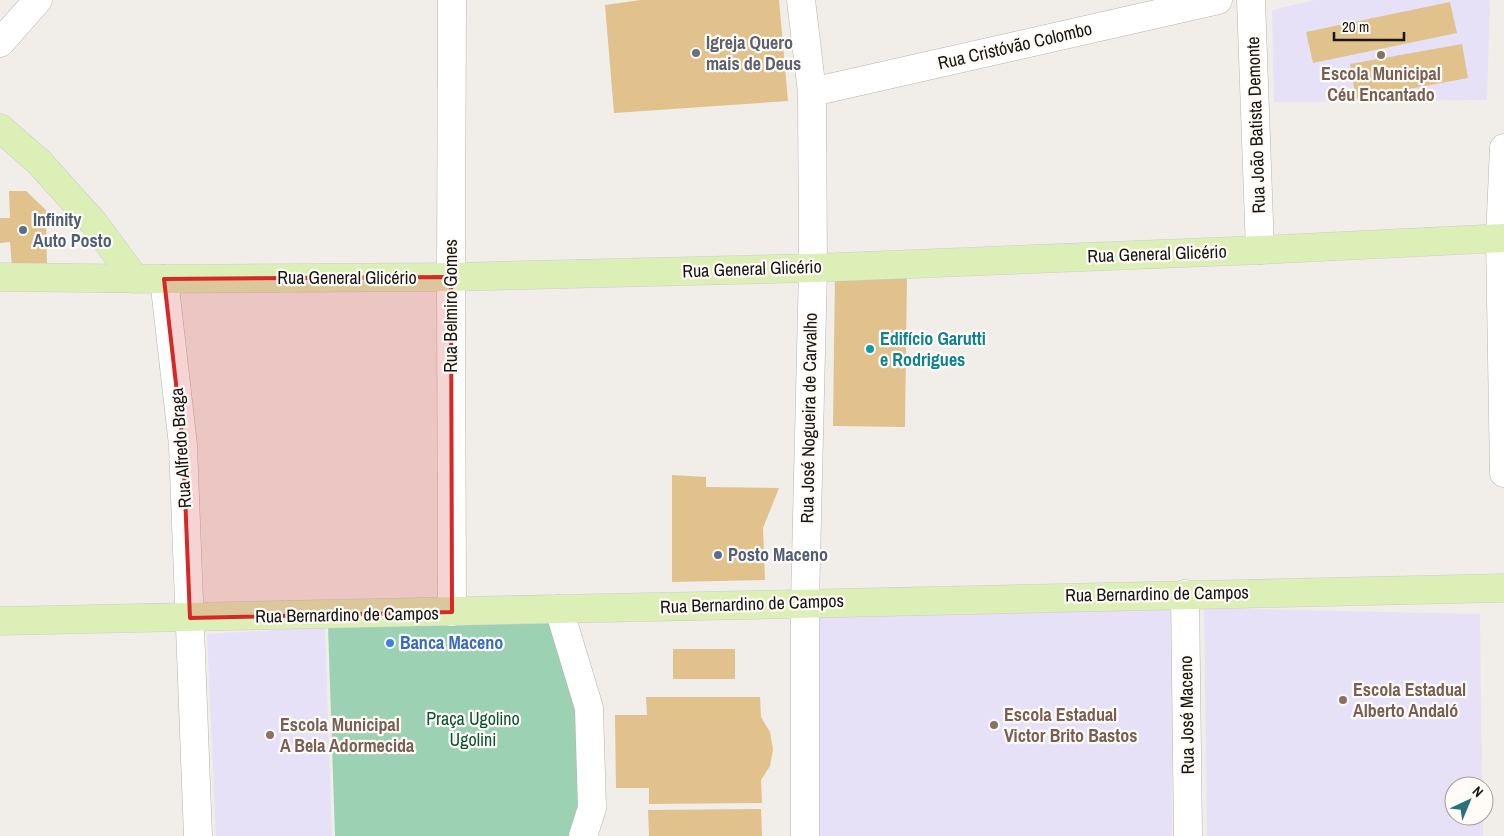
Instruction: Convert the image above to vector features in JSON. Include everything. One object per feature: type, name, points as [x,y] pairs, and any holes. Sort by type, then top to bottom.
[{"type":"main road","points":[[0,128],[39,162],[94,223],[135,279]]},
{"type":"main road","name":"Rua General Glicério","points":[[0,277],[164,279],[451,277],[813,268],[1502,238]]},
{"type":"main road","name":"Rua Bernardino de Campos","points":[[0,621],[1504,588]]},
{"type":"street","points":[[0,43],[38,0]]},
{"type":"street","name":"Rua Belmiro Gomes","points":[[452,0],[452,612]]},
{"type":"street","name":"Rua José Nogueira de Carvalho","points":[[801,0],[812,92],[813,268],[805,602],[805,836]]},
{"type":"street","name":"Rua Cristóvão Colombo","points":[[812,92],[1218,0]]},
{"type":"street","name":"Rua João Batista Demonte","points":[[1251,0],[1260,250]]},
{"type":"street","points":[[1504,148],[1502,238],[1504,473]]},
{"type":"street","name":"Rua Alfredo Braga","points":[[164,279],[183,446],[190,618]]},
{"type":"street","name":"Rua José Maceno","points":[[1185,594],[1188,836]]},
{"type":"street","points":[[558,610],[589,708],[592,808],[583,836]]},
{"type":"street","points":[[190,618],[198,836]]},
{"type":"highlighted area","points":[[451,277],[452,612],[190,618],[183,445],[164,279]]},
{"type":"shaded area","name":"Escola Municipal Céu Encantado","points":[[1315,0],[1490,0],[1487,100],[1274,102],[1272,10]]},
{"type":"shaded area","name":"Escola Estadual Victor Brito Bastos","points":[[1173,605],[1172,836],[818,836],[814,615]]},
{"type":"shaded area","name":"Escola Estadual Alberto Andaló","points":[[1204,608],[1480,614],[1482,776],[1444,776],[1444,826],[1483,826],[1483,836],[1207,836]]},
{"type":"shaded area","name":"Escola Municipal A Bela Adormecida","points":[[325,627],[332,836],[216,836],[207,634]]},
{"type":"green space","name":"Praça Ugolino Ugolini","points":[[552,622],[579,707],[584,807],[573,836],[335,836],[328,626]]},
{"type":"building","name":"Igreja Quero mais de Deus","points":[[641,0],[779,0],[788,101],[614,113],[605,5]]},
{"type":"building","points":[[1450,2],[1457,33],[1313,63],[1306,32]]},
{"type":"building","points":[[1462,44],[1468,78],[1356,99],[1350,64]]},
{"type":"building","name":"Infinity Auto Posto","points":[[9,191],[26,191],[46,210],[47,267],[12,267],[10,242],[0,243],[0,218],[10,218]]},
{"type":"building","name":"Edifício Garutti e Rodrigues","points":[[835,272],[907,273],[905,427],[833,426]]},
{"type":"building","points":[[672,475],[706,477],[706,487],[779,488],[763,528],[765,580],[672,582]]},
{"type":"building","points":[[673,649],[735,649],[735,679],[673,679]]},
{"type":"building","points":[[646,697],[760,697],[761,717],[770,732],[773,749],[770,766],[761,780],[762,803],[649,804],[649,788],[616,788],[615,715],[647,715]]},
{"type":"building","points":[[761,809],[762,836],[649,836],[648,810]]},
{"type":"place","name":"Igreja Quero mais de Deus","points":[[696,53]]},
{"type":"place","name":"Escola Municipal Céu Encantado","points":[[1381,55]]},
{"type":"place","name":"Infinity Auto Posto","points":[[23,230]]},
{"type":"place","name":"Edifício Garutti e Rodrigues","points":[[870,349]]},
{"type":"place","name":"Posto Maceno","points":[[718,555]]},
{"type":"place","name":"Banca Maceno","points":[[390,643]]},
{"type":"place","name":"Escola Estadual Alberto Andaló","points":[[1343,700]]},
{"type":"place","name":"Escola Estadual Victor Brito Bastos","points":[[994,725]]},
{"type":"place","name":"Escola Municipal A Bela Adormecida","points":[[270,735]]}]
